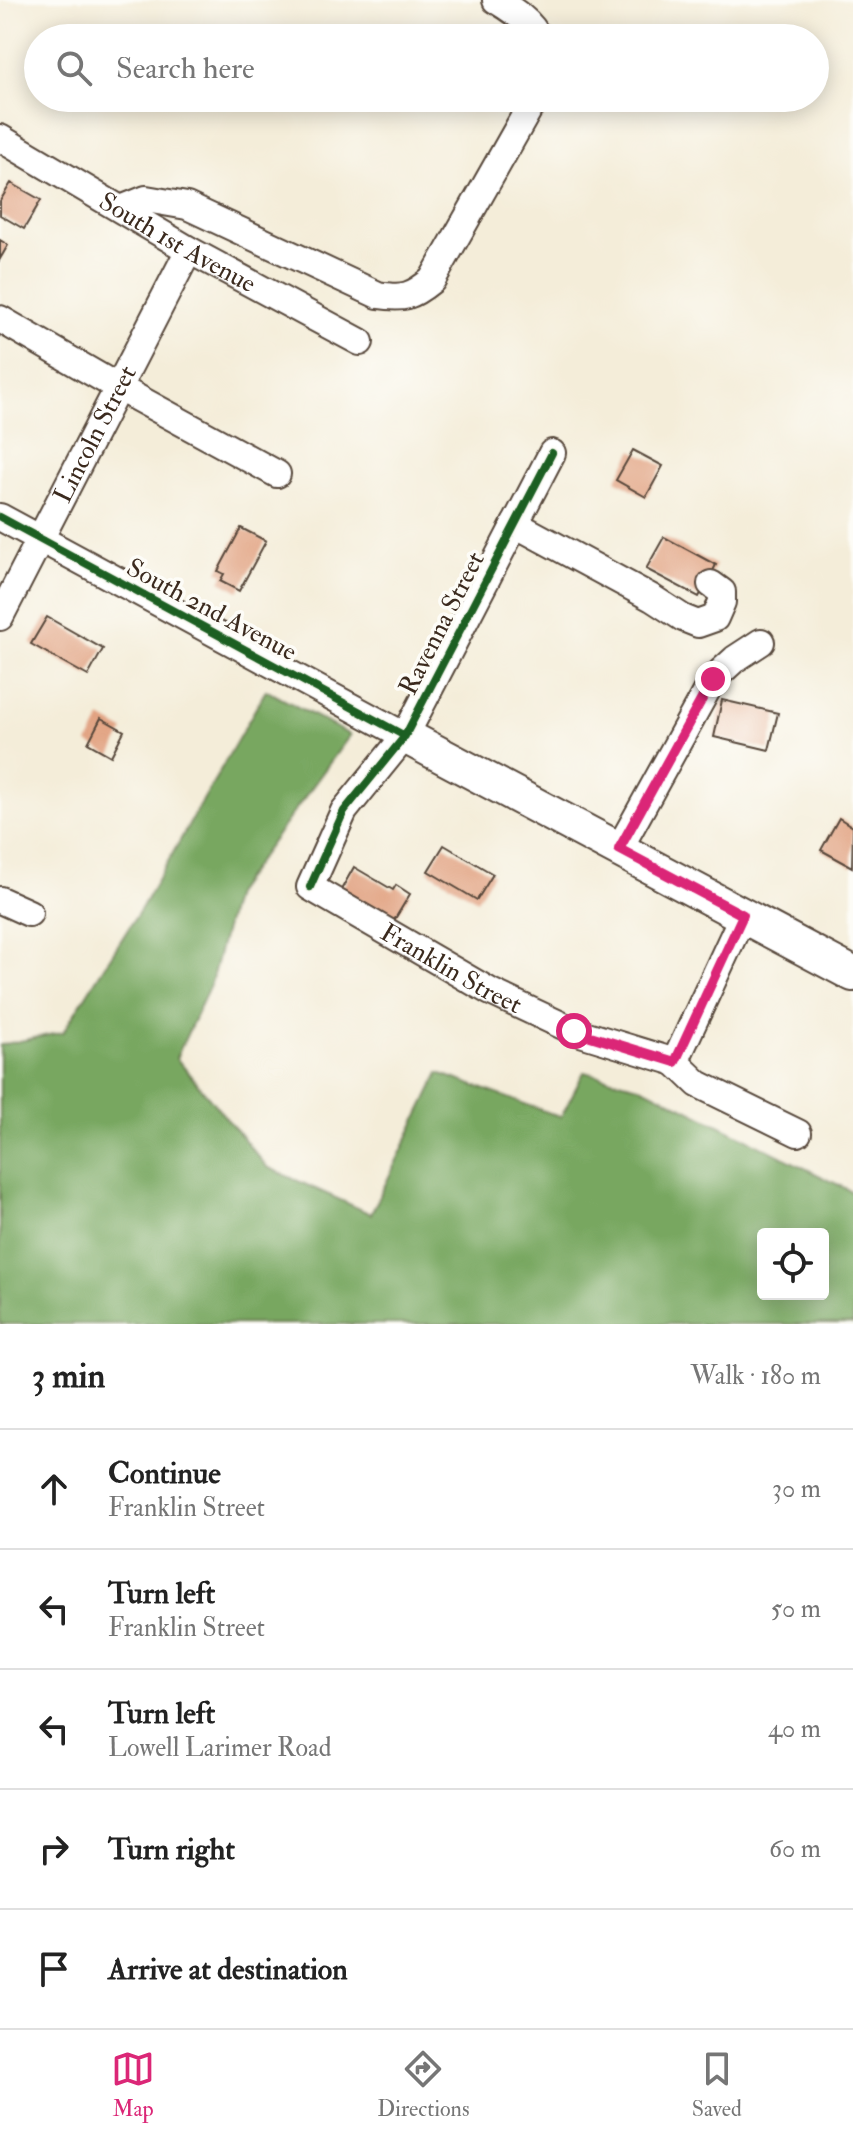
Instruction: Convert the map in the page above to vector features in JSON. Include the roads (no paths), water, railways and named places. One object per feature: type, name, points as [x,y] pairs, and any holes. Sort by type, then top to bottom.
[{"type":"main road","points":[[405,736],[853,974]]},
{"type":"street","points":[[496,0],[527,24]]},
{"type":"street","points":[[121,209],[146,199],[187,206],[378,295],[402,298],[419,291],[432,280],[527,112]]},
{"type":"street","name":"South 1st Avenue","points":[[0,138],[189,250],[360,342]]},
{"type":"street","name":"Lincoln Street","points":[[0,617],[189,250]]},
{"type":"street","points":[[0,319],[277,474]]},
{"type":"street","name":"Ravenna Street","points":[[310,887],[344,811],[405,736],[552,453]]},
{"type":"street","name":"South 2nd Avenue","points":[[0,517],[405,736]]},
{"type":"street","points":[[515,524],[698,624],[715,618],[722,602],[722,592],[711,584]]},
{"type":"street","points":[[619,849],[713,679],[735,659],[761,642]]},
{"type":"street","name":"Franklin Street","points":[[310,887],[491,992],[574,1031],[675,1062]]},
{"type":"street","points":[[0,900],[29,913]]},
{"type":"street","points":[[743,915],[675,1062],[698,1084],[798,1133]]}]
